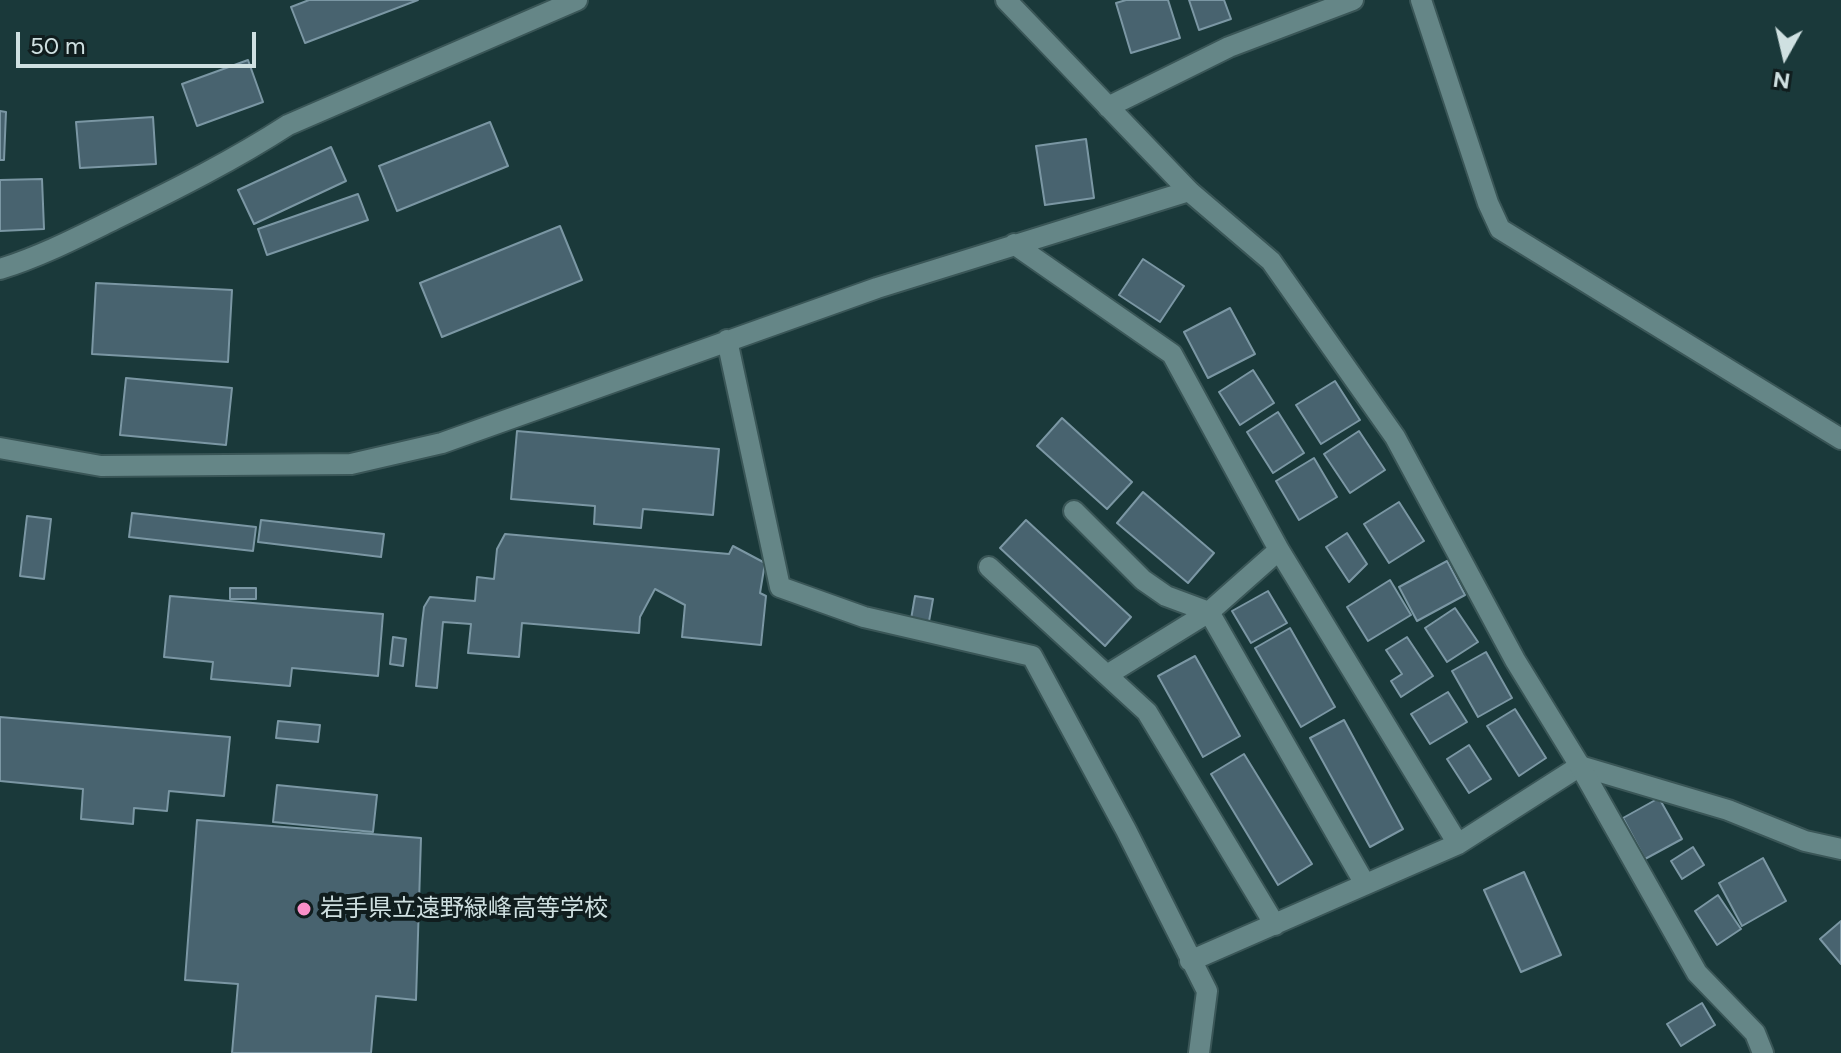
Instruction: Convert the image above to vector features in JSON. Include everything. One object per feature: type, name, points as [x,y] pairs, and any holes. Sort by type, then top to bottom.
[{"type":"street","points":[[0,269],[31,259],[149,202],[248,151],[288,125],[577,0]]},
{"type":"street","points":[[1006,0],[1189,191],[1271,261],[1395,437],[1515,660],[1580,766],[1697,973],[1755,1033],[1763,1053]]},
{"type":"street","points":[[1108,107],[1229,47],[1353,0]]},
{"type":"street","points":[[1421,0],[1488,203],[1500,229],[1841,439]]},
{"type":"street","points":[[0,448],[101,466],[351,464],[455,439],[727,340],[1014,244],[1189,191]]},
{"type":"street","points":[[1014,244],[1172,354],[1279,550],[1458,844]]},
{"type":"street","points":[[727,340],[780,587],[864,617],[1032,656],[1126,830],[1207,991],[1199,1053]]},
{"type":"street","points":[[1074,511],[1143,580],[1166,596],[1209,612],[1365,884]]},
{"type":"street","points":[[1107,675],[1209,612],[1279,550]]},
{"type":"street","points":[[989,567],[1147,712],[1275,925]]},
{"type":"street","points":[[1190,961],[1458,844],[1580,766],[1728,810],[1805,841],[1841,849]]},
{"type":"building","points":[[309,0],[418,0],[305,43],[291,7]]},
{"type":"building","points":[[1126,0],[1168,0],[1180,38],[1131,53],[1116,3]]},
{"type":"building","points":[[1189,0],[1224,0],[1231,19],[1199,30]]},
{"type":"building","points":[[248,60],[263,102],[197,126],[182,84]]},
{"type":"building","points":[[0,111],[6,112],[4,160],[0,160]]},
{"type":"building","points":[[153,117],[156,164],[80,168],[76,122]]},
{"type":"building","points":[[490,122],[508,166],[397,211],[379,166]]},
{"type":"building","points":[[1086,139],[1094,198],[1045,205],[1036,146]]},
{"type":"building","points":[[331,147],[346,181],[254,224],[238,190]]},
{"type":"building","points":[[42,179],[44,229],[0,231],[0,180]]},
{"type":"building","points":[[358,194],[368,220],[267,255],[258,229]]},
{"type":"building","points":[[560,226],[582,280],[442,337],[420,283]]},
{"type":"building","points":[[1143,259],[1184,286],[1160,322],[1119,295]]},
{"type":"building","points":[[96,283],[232,290],[228,362],[92,354]]},
{"type":"building","points":[[1230,308],[1255,354],[1208,378],[1184,332]]},
{"type":"building","points":[[1253,370],[1274,403],[1240,425],[1219,392]]},
{"type":"building","points":[[126,378],[232,388],[226,445],[120,435]]},
{"type":"building","points":[[1335,381],[1360,420],[1321,444],[1296,405]]},
{"type":"building","points":[[1278,412],[1304,453],[1273,473],[1247,432]]},
{"type":"building","points":[[1062,418],[1132,482],[1107,509],[1037,446]]},
{"type":"building","points":[[517,431],[719,449],[713,515],[643,509],[641,528],[594,524],[595,506],[511,499]]},
{"type":"building","points":[[1359,431],[1385,470],[1350,493],[1324,454]]},
{"type":"building","points":[[1314,458],[1337,497],[1299,520],[1276,481]]},
{"type":"building","points":[[1143,492],[1214,553],[1188,583],[1117,523]]},
{"type":"building","points":[[1399,502],[1424,541],[1389,563],[1364,524]]},
{"type":"building","points":[[132,513],[256,527],[253,551],[129,537]]},
{"type":"building","points":[[27,516],[51,519],[44,579],[20,576]]},
{"type":"building","points":[[261,520],[384,534],[381,557],[258,542]]},
{"type":"building","points":[[1026,520],[1131,617],[1105,646],[1000,548]]},
{"type":"building","points":[[1347,533],[1367,564],[1349,582],[1326,547]]},
{"type":"building","points":[[505,534],[729,554],[733,546],[765,563],[760,593],[766,596],[761,645],[682,637],[685,605],[655,589],[640,617],[639,633],[522,623],[519,657],[468,653],[471,624],[443,622],[437,688],[416,686],[424,607],[430,597],[475,601],[477,577],[494,579],[497,549]]},
{"type":"building","points":[[1447,561],[1465,595],[1417,621],[1399,587]]},
{"type":"building","points":[[1390,580],[1411,615],[1368,641],[1347,607]]},
{"type":"building","points":[[230,588],[256,588],[256,599],[230,599]]},
{"type":"building","points":[[1268,591],[1287,623],[1251,643],[1232,611]]},
{"type":"building","points":[[170,596],[383,614],[378,676],[292,668],[290,686],[211,679],[213,662],[164,657]]},
{"type":"building","points":[[915,596],[933,599],[928,627],[910,625]]},
{"type":"building","points":[[1455,608],[1478,642],[1447,662],[1425,628]]},
{"type":"building","points":[[1290,628],[1335,707],[1301,727],[1255,648]]},
{"type":"building","points":[[393,637],[406,639],[403,666],[390,664]]},
{"type":"building","points":[[1407,637],[1433,676],[1401,697],[1391,681],[1402,674],[1386,650]]},
{"type":"building","points":[[1486,652],[1512,698],[1478,717],[1452,671]]},
{"type":"building","points":[[1195,656],[1240,736],[1203,757],[1158,676]]},
{"type":"building","points":[[1448,692],[1467,722],[1430,744],[1411,714]]},
{"type":"building","points":[[1515,709],[1546,758],[1519,776],[1487,726]]},
{"type":"building","points":[[0,717],[230,737],[224,796],[169,791],[167,811],[134,808],[133,824],[81,819],[83,789],[0,781]]},
{"type":"building","points":[[1344,720],[1403,829],[1370,847],[1310,738]]},
{"type":"building","points":[[278,721],[320,725],[318,742],[276,738]]},
{"type":"building","points":[[1469,745],[1491,779],[1469,793],[1447,759]]},
{"type":"building","points":[[1244,754],[1312,864],[1278,885],[1211,774]]},
{"type":"building","points":[[277,785],[377,795],[373,832],[273,822]]},
{"type":"building","points":[[1659,798],[1682,839],[1645,859],[1623,818]]},
{"type":"building","name":"岩手県立遠野緑峰高等学校","points":[[197,820],[421,838],[416,1000],[376,996],[371,1053],[232,1053],[238,984],[185,980]]},
{"type":"building","points":[[1693,847],[1704,865],[1682,879],[1671,861]]},
{"type":"building","points":[[1763,858],[1786,901],[1742,926],[1719,883]]},
{"type":"building","points":[[1524,872],[1561,955],[1521,972],[1484,890]]},
{"type":"building","points":[[1718,895],[1741,929],[1717,945],[1695,911]]},
{"type":"building","points":[[1841,921],[1841,964],[1820,939]]},
{"type":"building","points":[[1702,1003],[1715,1025],[1681,1046],[1667,1024]]},
{"type":"place","name":"岩手県立遠野緑峰高等学校","points":[[304,909]]}]
